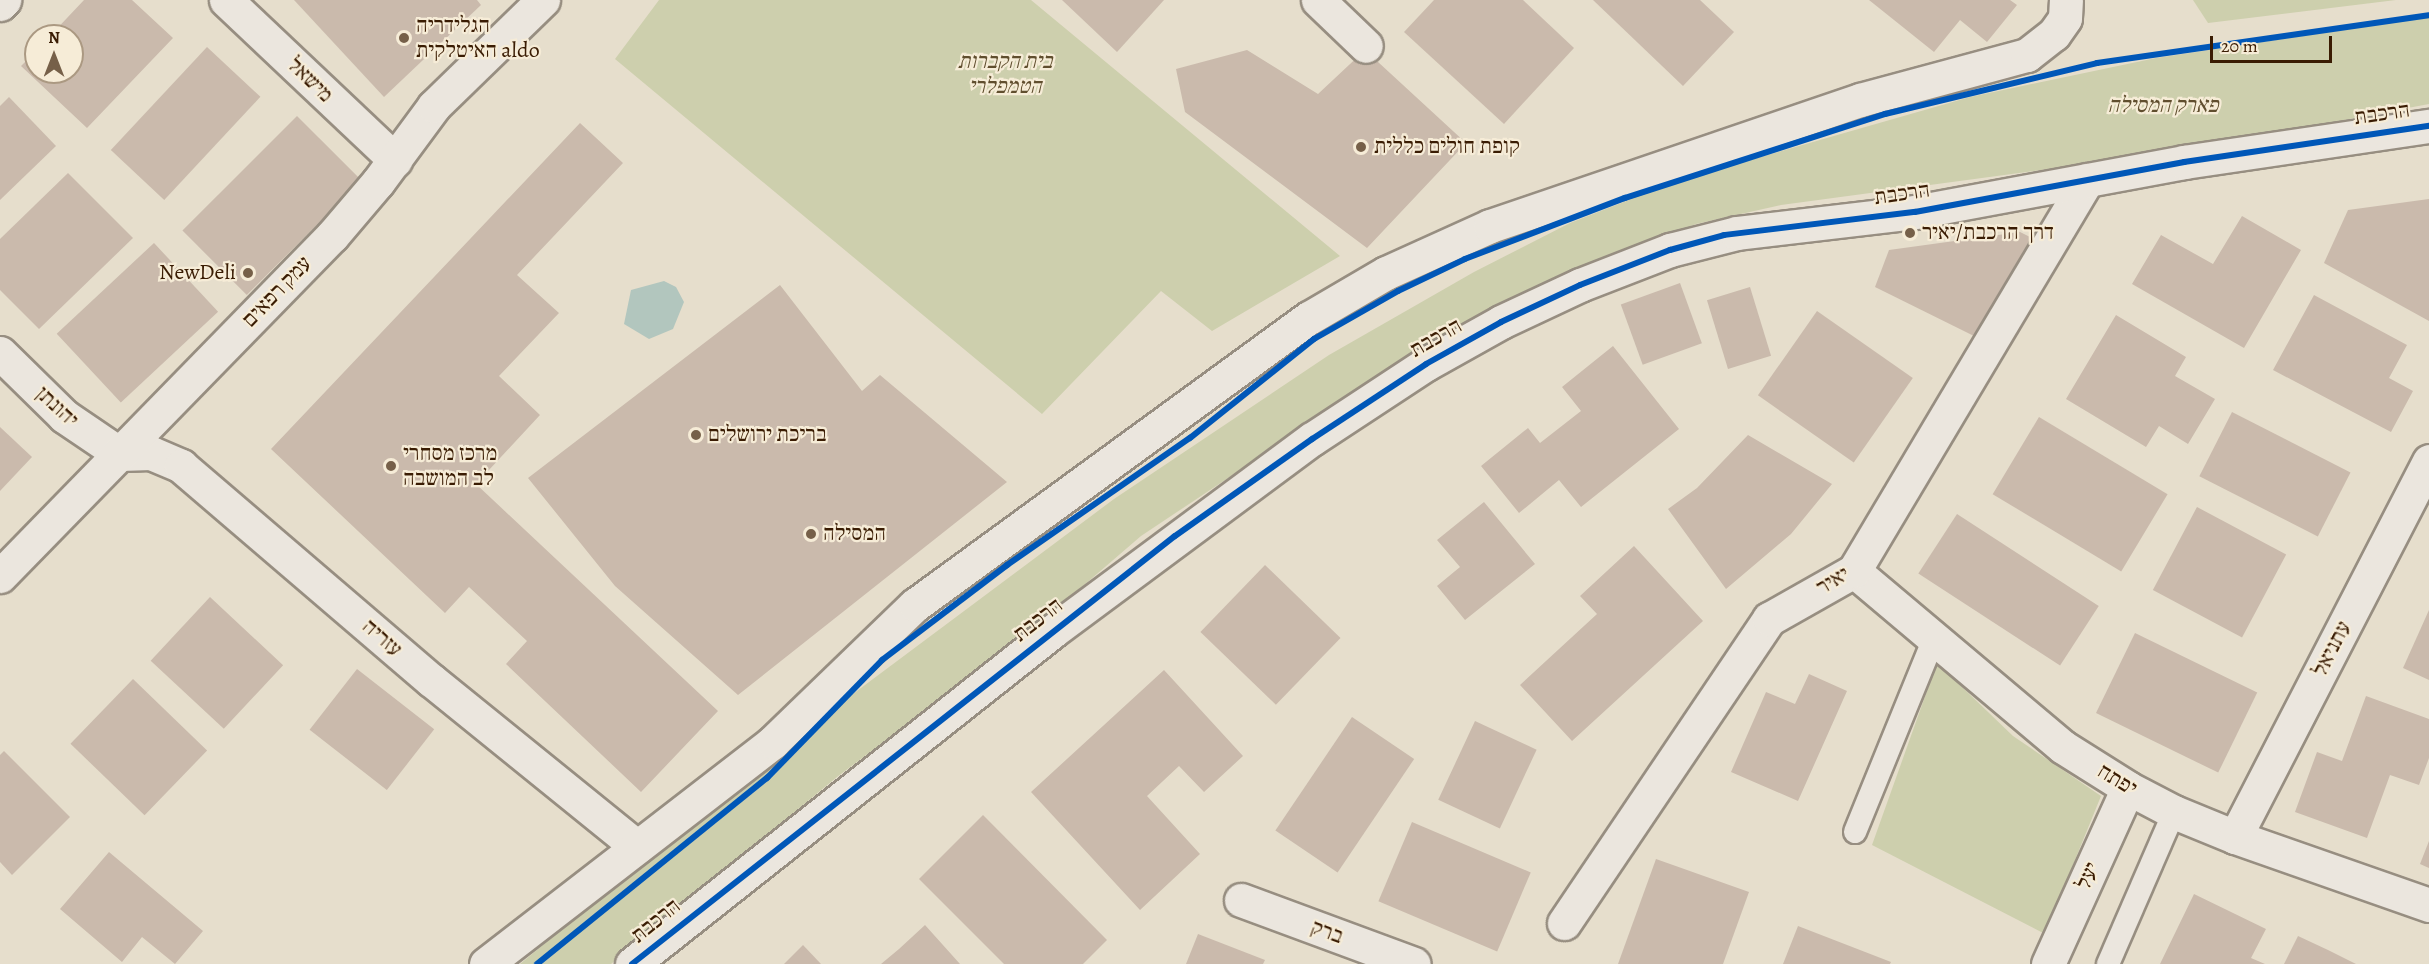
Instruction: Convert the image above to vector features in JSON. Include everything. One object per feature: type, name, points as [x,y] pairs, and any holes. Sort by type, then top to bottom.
[{"type":"street","points":[[0,4],[4,0]]},
{"type":"street","name":"מישאל","points":[[226,0],[395,160]]},
{"type":"street","name":"עמק רפאים","points":[[0,576],[332,236],[395,160],[434,106],[543,0]]},
{"type":"street","points":[[1318,0],[1366,46]]},
{"type":"street","points":[[486,964],[773,742],[915,605],[1290,332],[1386,273],[1526,213],[1860,100],[2026,55],[2043,46],[2065,9]]},
{"type":"street","name":"הרכבת","points":[[632,964],[1175,536],[1322,432],[1426,364],[1501,322],[1580,285],[1670,250],[1737,233],[1915,212],[2087,180],[2429,126]]},
{"type":"street","name":"יאיר","points":[[1564,923],[1769,620],[1854,571],[2087,180]]},
{"type":"street","name":"יהונתן","points":[[0,352],[64,416],[120,454]]},
{"type":"street","name":"עזריה","points":[[120,454],[151,453],[181,466],[468,711],[637,847]]},
{"type":"street","name":"עתניאל","points":[[2235,837],[2429,461]]},
{"type":"street","name":"יפתח","points":[[1854,571],[2063,747],[2128,788],[2174,813],[2235,837],[2429,905]]},
{"type":"street","name":"יעל","points":[[2055,963],[2128,788]]},
{"type":"street","name":"ברק","points":[[1240,900],[1414,964]]},
{"type":"lane","points":[[1855,832],[1934,638]]},
{"type":"lane","points":[[2108,964],[2174,813]]},
{"type":"green space","name":"בית הקברות הטמפלרי","points":[[659,0],[1031,0],[1340,256],[1212,331],[1161,291],[1042,414],[615,59]]},
{"type":"green space","points":[[2193,0],[2396,0],[2208,23]]},
{"type":"green space","name":"פארק המסילה","points":[[2429,17],[2429,104],[2175,152],[1781,205],[1696,224],[1589,266],[1354,394],[1141,536],[1026,635],[837,777],[611,964],[520,964],[794,738],[1114,499],[1329,355],[1474,272],[1570,223],[1680,180],[1970,97],[2156,58]]},
{"type":"green space","points":[[1937,663],[2013,736],[2101,796],[2045,934],[1872,845]]},
{"type":"shaded area","points":[[664,281],[676,287],[684,302],[673,329],[649,339],[624,324],[631,290]]},
{"type":"building","points":[[84,0],[132,0],[173,38],[87,128],[40,84],[84,84],[84,24],[61,24]]},
{"type":"building","points":[[294,0],[477,0],[481,5],[384,97]]},
{"type":"building","points":[[1062,0],[1164,0],[1117,52]]},
{"type":"building","points":[[1434,0],[1523,0],[1574,48],[1504,124],[1404,32]]},
{"type":"building","points":[[1593,0],[1700,0],[1734,32],[1683,86]]},
{"type":"building","points":[[1869,0],[2010,0],[2017,5],[1987,42],[1960,20],[1934,52]]},
{"type":"building","points":[[207,47],[260,97],[164,200],[111,150]]},
{"type":"building","points":[[1247,50],[1318,94],[1365,50],[1466,143],[1367,248],[1185,112],[1176,69]]},
{"type":"building","points":[[9,97],[56,146],[0,200],[0,106]]},
{"type":"building","points":[[297,116],[361,180],[247,295],[182,231]]},
{"type":"building","name":"מרכז מסחרי לב המושבה","points":[[580,123],[623,163],[517,275],[559,313],[499,376],[540,415],[476,484],[718,711],[641,792],[506,664],[527,641],[469,587],[445,613],[271,449]]},
{"type":"building","points":[[68,173],[133,238],[39,329],[0,290],[0,239]]},
{"type":"building","points":[[2429,199],[2429,321],[2324,263],[2348,210]]},
{"type":"building","points":[[2242,216],[2301,250],[2244,348],[2132,284],[2161,235],[2213,264]]},
{"type":"building","points":[[2020,232],[2044,244],[1976,337],[1875,287],[1889,250]]},
{"type":"building","points":[[154,243],[218,312],[121,402],[57,334]]},
{"type":"building","points":[[1680,283],[1702,343],[1643,365],[1621,305]]},
{"type":"building","points":[[780,285],[862,391],[880,375],[1007,482],[738,695],[615,586],[528,478]]},
{"type":"building","points":[[1750,287],[1771,356],[1728,369],[1707,300]]},
{"type":"building","points":[[2314,295],[2407,345],[2389,378],[2413,391],[2391,432],[2273,370]]},
{"type":"building","points":[[1817,311],[1913,378],[1854,462],[1758,395]]},
{"type":"building","points":[[2116,315],[2186,357],[2175,376],[2215,399],[2188,444],[2159,426],[2146,447],[2066,399]]},
{"type":"building","points":[[1613,346],[1679,429],[1581,507],[1559,480],[1519,513],[1481,466],[1528,428],[1540,443],[1581,411],[1562,387]]},
{"type":"building","points":[[2232,412],[2351,472],[2318,537],[2199,476]]},
{"type":"building","points":[[2039,417],[2168,494],[2121,571],[1993,494]]},
{"type":"building","points":[[0,427],[32,457],[0,491]]},
{"type":"building","points":[[1748,435],[1832,484],[1791,534],[1726,589],[1668,509],[1697,488]]},
{"type":"building","points":[[1484,502],[1535,564],[1465,620],[1437,586],[1460,567],[1437,540]]},
{"type":"building","points":[[2197,507],[2286,554],[2242,637],[2153,590]]},
{"type":"building","points":[[1957,514],[2099,606],[2060,666],[1918,574]]},
{"type":"building","points":[[1634,546],[1703,621],[1572,741],[1520,685],[1597,614],[1580,596]]},
{"type":"building","points":[[1265,565],[1341,638],[1276,705],[1200,632]]},
{"type":"building","points":[[210,597],[283,665],[224,729],[151,661]]},
{"type":"building","points":[[2429,610],[2429,680],[2403,668]]},
{"type":"building","points":[[2135,633],[2257,693],[2218,773],[2096,713]]},
{"type":"building","points":[[357,669],[434,729],[387,790],[310,730]]},
{"type":"building","points":[[1164,670],[1243,756],[1204,792],[1179,766],[1147,796],[1200,854],[1140,910],[1031,792]]},
{"type":"building","points":[[1809,674],[1847,691],[1798,801],[1731,772],[1766,692],[1795,704]]},
{"type":"building","points":[[133,679],[207,751],[145,815],[70,744]]},
{"type":"building","points":[[2366,696],[2429,719],[2429,758],[2419,785],[2390,775],[2367,838],[2295,812],[2317,752],[2342,761]]},
{"type":"building","points":[[1352,717],[1414,759],[1338,873],[1275,831]]},
{"type":"building","points":[[1475,721],[1537,750],[1500,829],[1438,800]]},
{"type":"building","points":[[4,751],[70,817],[12,875],[0,862],[0,755]]},
{"type":"building","points":[[983,815],[1107,940],[1083,964],[1004,964],[919,879]]},
{"type":"building","points":[[1412,822],[1531,872],[1497,952],[1378,901]]},
{"type":"building","points":[[2429,841],[2429,868],[2420,864]]},
{"type":"building","points":[[109,852],[203,931],[175,964],[142,937],[122,962],[60,909]]},
{"type":"building","points":[[1656,859],[1749,892],[1723,964],[1618,964]]},
{"type":"building","points":[[2194,894],[2266,929],[2251,958],[2265,964],[2160,964]]},
{"type":"building","points":[[925,925],[960,964],[881,964],[899,949]]},
{"type":"building","points":[[1798,926],[1891,962],[1890,964],[1783,964]]},
{"type":"building","points":[[1198,934],[1265,960],[1263,964],[1186,964]]},
{"type":"building","points":[[2298,936],[2328,950],[2356,964],[2284,964]]},
{"type":"building","points":[[803,945],[821,964],[784,964]]},
{"type":"cycle path","points":[[537,964],[767,778],[882,660],[1007,565],[1190,438],[1314,339],[1398,291],[1465,259],[1625,198],[1885,114],[2097,63],[2429,15]]},
{"type":"cycle path","points":[[632,964],[1175,536],[1312,439],[1426,364],[1501,322],[1580,285],[1670,250],[1724,235],[1915,212],[2184,162],[2429,126]]},
{"type":"place","name":"הגלידריה האיטלקית aldo","points":[[404,38]]},
{"type":"place","name":"קופת חולים כללית","points":[[1361,147]]},
{"type":"place","name":"דרך הרכבת/יאיר","points":[[1910,233]]},
{"type":"place","name":"NewDeli","points":[[248,273]]},
{"type":"place","name":"בריכת ירושלים","points":[[696,435]]},
{"type":"place","name":"מרכז מסחרי לב המושבה","points":[[391,466]]},
{"type":"place","name":"המסילה","points":[[811,534]]}]
